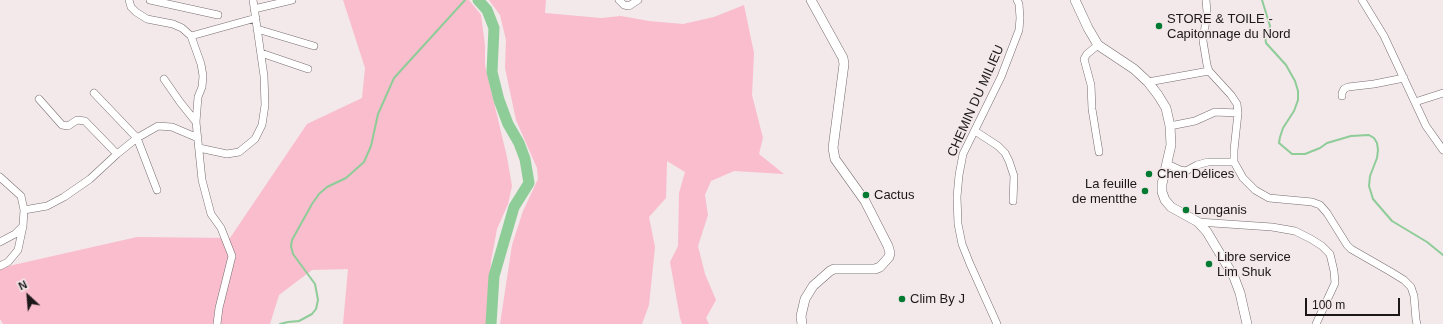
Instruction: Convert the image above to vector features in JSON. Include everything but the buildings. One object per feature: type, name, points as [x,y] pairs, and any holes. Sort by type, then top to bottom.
[{"type":"street","points":[[129,0],[136,12],[147,19],[173,24],[182,28],[191,36],[201,64],[203,76],[202,86],[198,97],[196,122],[202,180],[211,214],[221,228],[232,256],[219,308],[217,324]]},
{"type":"street","points":[[150,0],[218,14]]},
{"type":"street","points":[[199,148],[227,154],[238,152],[255,139],[262,125],[265,105],[264,76],[254,0]]},
{"type":"street","points":[[254,9],[292,0]]},
{"type":"street","points":[[619,0],[624,5],[629,6],[638,0]]},
{"type":"street","points":[[802,324],[801,316],[806,300],[813,286],[830,271],[834,269],[874,269],[880,267],[889,258],[890,252],[865,201],[835,159],[833,148],[844,64],[811,0]]},
{"type":"street","name":"CHEMIN DU MILIEU","points":[[997,324],[962,244],[958,224],[957,197],[963,154],[1001,77],[1019,30],[1020,18],[1019,4],[1017,0]]},
{"type":"street","points":[[1075,0],[1098,45],[1134,70],[1148,82],[1166,108],[1170,126],[1171,145],[1162,184],[1162,192],[1165,200],[1171,207],[1198,222],[1207,232],[1232,272],[1240,293],[1247,324]]},
{"type":"street","points":[[1206,0],[1207,12],[1203,41],[1209,71],[1231,95],[1237,104],[1238,113],[1234,162],[1243,178],[1255,190],[1269,198],[1312,202],[1320,205],[1351,249],[1404,280],[1411,287],[1414,296],[1417,324]]},
{"type":"street","points":[[1362,0],[1384,36],[1426,126],[1443,150]]},
{"type":"street","points":[[191,36],[256,18]]},
{"type":"street","points":[[257,29],[314,46]]},
{"type":"street","points":[[1098,45],[1087,54],[1084,59],[1090,85],[1092,109],[1100,152]]},
{"type":"street","points":[[261,53],[308,70]]},
{"type":"street","points":[[1148,82],[1209,71]]},
{"type":"street","points":[[164,78],[196,122]]},
{"type":"street","points":[[1342,96],[1344,89],[1348,87],[1404,78]]},
{"type":"street","points":[[94,93],[137,138],[157,190]]},
{"type":"street","points":[[1415,102],[1443,93]]},
{"type":"street","points":[[39,99],[62,125],[68,126],[77,120],[85,121],[117,154]]},
{"type":"street","points":[[1170,126],[1195,121],[1215,112],[1238,113]]},
{"type":"street","points":[[24,210],[47,206],[64,197],[90,179],[137,138],[158,126],[172,127],[198,138]]},
{"type":"street","points":[[975,131],[991,141],[1005,153],[1014,176],[1013,201]]},
{"type":"street","points":[[1167,164],[1186,171],[1197,165],[1208,162],[1234,162]]},
{"type":"street","points":[[0,178],[21,196],[24,210],[23,226],[18,250],[8,262],[0,266]]},
{"type":"street","points":[[1198,222],[1272,227],[1295,231],[1322,246],[1330,254],[1335,283],[1316,324]]},
{"type":"street","points":[[0,242],[15,234],[23,226]]},
{"type":"shaded area","points":[[343,0],[469,0],[481,15],[485,45],[485,65],[507,157],[512,186],[508,204],[497,229],[491,261],[486,324],[343,324],[348,269],[312,270],[279,295],[270,324],[3,324],[0,319],[0,268],[137,237],[230,238],[307,124],[362,98],[365,68]]},
{"type":"shaded area","points":[[489,0],[546,0],[545,13],[601,18],[621,16],[649,21],[683,24],[714,17],[744,5],[754,53],[752,95],[763,138],[759,154],[784,174],[734,171],[711,181],[705,195],[708,215],[698,246],[705,274],[716,300],[706,318],[709,324],[682,324],[680,318],[670,262],[678,246],[679,193],[685,172],[667,161],[666,198],[649,217],[655,247],[649,305],[642,324],[500,324],[512,245],[523,211],[538,179],[537,168],[516,120],[505,68],[506,40],[500,15]]},
{"type":"waterway","points":[[280,324],[299,321],[312,314],[316,309],[318,300],[315,284],[293,254],[291,246],[292,240],[312,204],[319,194],[327,187],[346,178],[364,162],[371,146],[378,114],[394,78],[465,0]]},
{"type":"waterway","points":[[478,0],[487,10],[494,28],[492,72],[499,100],[508,124],[519,143],[525,159],[529,183],[514,207],[494,276],[491,324]]},
{"type":"waterway","points":[[1262,0],[1270,26],[1269,32],[1265,36],[1266,43],[1286,65],[1295,81],[1298,91],[1298,100],[1294,111],[1283,128],[1279,143],[1292,154],[1305,154],[1320,148],[1327,143],[1351,136],[1369,135],[1374,138],[1377,143],[1378,150],[1377,158],[1370,176],[1369,186],[1373,199],[1392,221],[1427,242],[1443,255]]},
{"type":"place","name":"STORE & TOILE - Capitonnage du Nord","points":[[1159,26]]},
{"type":"place","name":"Chen Délices","points":[[1149,174]]},
{"type":"place","name":"La feuille de mentthe","points":[[1145,191]]},
{"type":"place","name":"Cactus","points":[[866,195]]},
{"type":"place","name":"Longanis","points":[[1186,210]]},
{"type":"place","name":"Libre service Lim Shuk","points":[[1209,264]]},
{"type":"place","name":"Clim By J","points":[[902,299]]}]
